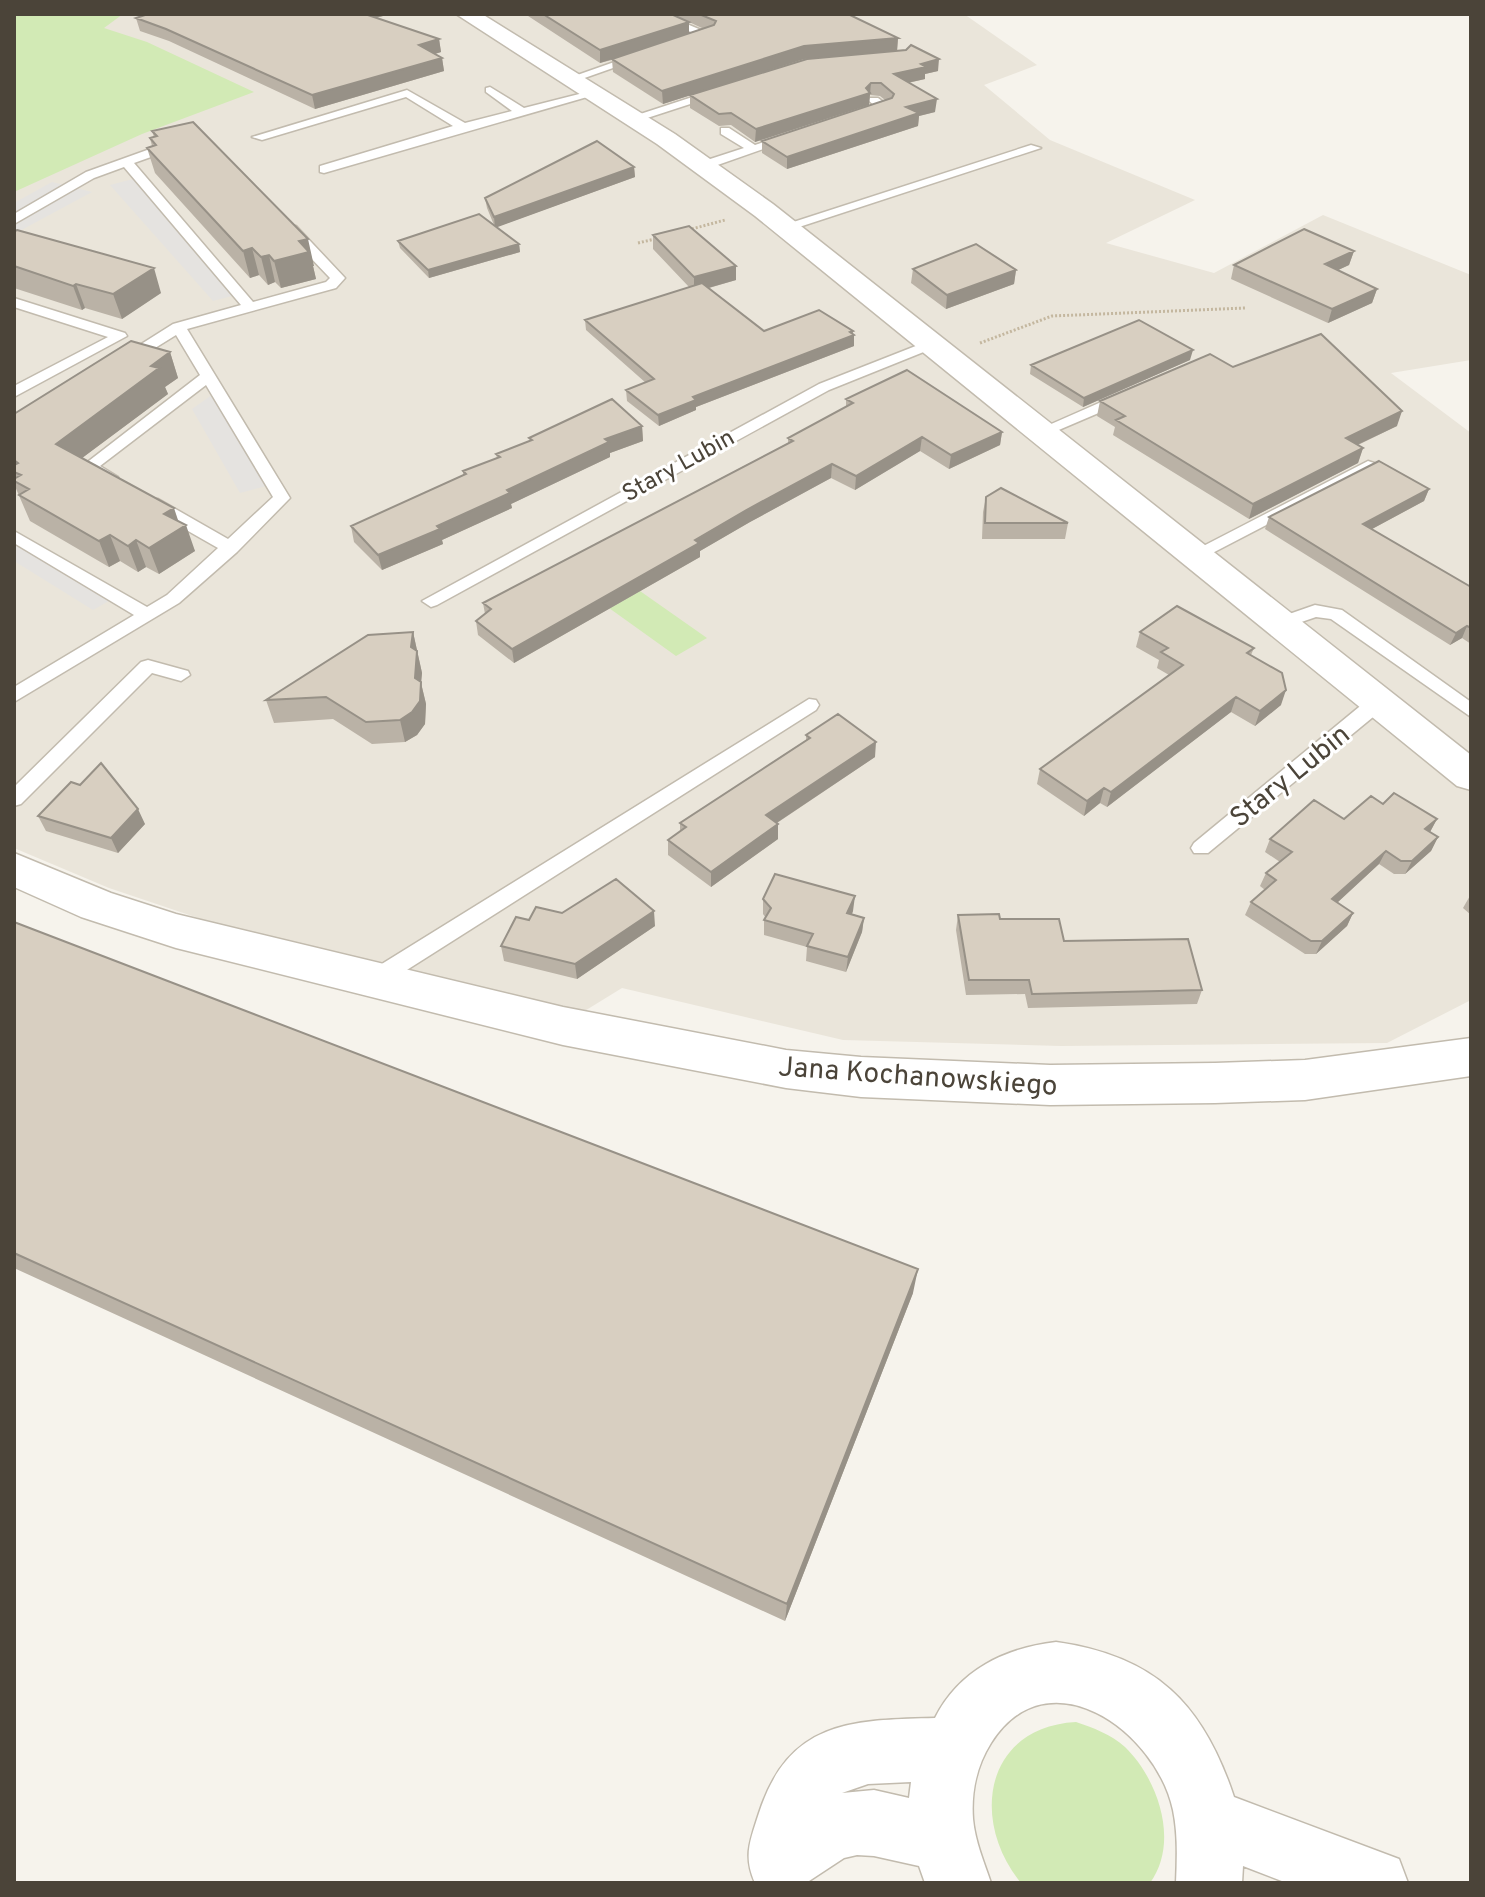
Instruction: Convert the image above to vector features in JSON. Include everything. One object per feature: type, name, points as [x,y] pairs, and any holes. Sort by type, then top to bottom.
[{"type":"street","name":"Stary Lubin","points":[[467,14],[705,165],[1471,776]]},
{"type":"street","name":"Jana Kochanowskiego","points":[[14,869],[96,905],[176,931],[577,1029],[786,1069],[861,1077],[1050,1085],[1215,1083],[1305,1080],[1471,1057]]},
{"type":"street","points":[[951,1862],[940,1809],[950,1749],[968,1718],[993,1695],[1022,1680],[1054,1673],[1088,1678],[1122,1692],[1153,1714],[1179,1744],[1199,1781],[1210,1852],[1375,1883]]},
{"type":"street","points":[[950,1749],[854,1754],[830,1761],[815,1771],[799,1792],[779,1862],[814,1836],[855,1821],[891,1826],[951,1862]]},
{"type":"lane","points":[[653,14],[708,35],[678,45]]},
{"type":"lane","points":[[572,79],[647,54]]},
{"type":"lane","points":[[634,118],[729,88]]},
{"type":"lane","points":[[490,90],[522,112]]},
{"type":"lane","points":[[258,137],[407,93],[463,127]]},
{"type":"lane","points":[[324,169],[463,127],[595,93]]},
{"type":"lane","points":[[855,116],[884,107],[874,100]]},
{"type":"lane","points":[[725,131],[754,149]]},
{"type":"lane","points":[[705,165],[798,135]]},
{"type":"lane","points":[[14,220],[90,175],[193,139]]},
{"type":"lane","points":[[785,227],[1035,148]]},
{"type":"lane","points":[[127,162],[250,307]]},
{"type":"lane","points":[[104,374],[178,327],[331,285],[338,278],[283,221]]},
{"type":"lane","points":[[14,302],[120,336],[14,392]]},
{"type":"lane","points":[[14,696],[173,599],[282,498],[178,327]]},
{"type":"lane","name":"Stary Lubin","points":[[431,601],[824,387],[938,349]]},
{"type":"lane","points":[[207,377],[89,467],[231,548]]},
{"type":"lane","points":[[1041,432],[1142,389]]},
{"type":"lane","points":[[1193,556],[1368,466]]},
{"type":"lane","points":[[14,536],[145,614]]},
{"type":"lane","points":[[1278,624],[1315,611],[1336,614],[1469,708]]},
{"type":"lane","points":[[14,799],[148,666],[181,675]]},
{"type":"lane","name":"Stary Lubin","points":[[1201,848],[1377,703]]},
{"type":"lane","points":[[372,981],[809,705]]},
{"type":"path","points":[[682,232],[764,210]]},
{"type":"path","points":[[638,243],[668,236]]},
{"type":"path","points":[[938,349],[1052,316],[1245,308]]},
{"type":"shaded area","points":[[14,14],[964,14],[1037,65],[984,85],[1050,140],[1195,200],[1106,243],[1214,273],[1323,215],[1471,275],[1471,360],[1391,373],[1471,433],[1471,1000],[1387,1043],[1061,1046],[843,1040],[622,988],[583,1012],[222,926],[109,888],[14,848]]},
{"type":"shaded area","points":[[141,177],[239,294],[213,301],[110,185]]},
{"type":"shaded area","points":[[52,182],[92,192],[14,234],[14,203]]},
{"type":"shaded area","points":[[216,392],[274,484],[240,493],[192,409]]},
{"type":"shaded area","points":[[14,536],[116,597],[93,610],[14,561]]},
{"type":"green space","points":[[14,14],[123,14],[104,28],[147,42],[254,92],[142,134],[14,192]]},
{"type":"green space","points":[[640,591],[707,638],[676,656],[609,608]]},
{"type":"green space","points":[[1076,1722],[1120,1742],[1137,1760],[1155,1793],[1164,1830],[1163,1849],[1159,1867],[1150,1883],[1021,1883],[1005,1858],[995,1832],[992,1806],[995,1781],[1005,1759],[1021,1741],[1045,1728]]},
{"type":"building","points":[[148,14],[365,14],[439,39],[419,45],[442,58],[312,95],[136,18]]},
{"type":"building","points":[[543,14],[671,14],[689,22],[600,50]]},
{"type":"building","points":[[699,14],[848,14],[898,38],[804,46],[662,91],[612,59],[714,25],[716,21]]},
{"type":"building","points":[[911,45],[939,59],[921,64],[926,67],[894,74],[937,99],[906,107],[919,113],[787,157],[762,141],[892,98],[894,94],[881,83],[871,83],[866,88],[870,93],[756,129],[731,113],[719,114],[690,95],[807,59],[906,50]]},
{"type":"building","points":[[193,122],[308,239],[299,241],[309,252],[274,261],[269,255],[261,257],[252,248],[243,251],[147,148],[156,145],[150,138],[157,136],[152,131]]},
{"type":"building","points":[[597,141],[634,167],[494,217],[485,198]]},
{"type":"building","points":[[479,214],[519,244],[428,270],[398,241]]},
{"type":"building","points":[[689,226],[736,266],[694,277],[653,235]]},
{"type":"building","points":[[1304,229],[1354,251],[1325,264],[1377,289],[1332,309],[1234,265]]},
{"type":"building","points":[[17,230],[154,268],[113,294],[76,284],[73,286],[14,266],[14,232]]},
{"type":"building","points":[[976,244],[1016,270],[947,295],[913,269]]},
{"type":"building","points":[[702,283],[764,331],[819,310],[853,331],[850,332],[854,335],[693,397],[696,400],[658,415],[626,390],[654,379],[585,320]]},
{"type":"building","points":[[1139,320],[1193,350],[1084,398],[1031,365]]},
{"type":"building","points":[[1321,334],[1402,411],[1346,438],[1363,448],[1253,504],[1116,420],[1125,416],[1100,401],[1210,354],[1233,367]]},
{"type":"building","points":[[131,341],[170,352],[151,366],[159,368],[56,444],[174,508],[164,514],[186,525],[149,548],[136,540],[128,546],[110,535],[99,541],[19,495],[29,489],[14,481],[21,475],[14,472],[14,465],[18,463],[14,460],[14,414]]},
{"type":"building","points":[[907,370],[1002,432],[951,455],[922,437],[856,476],[832,464],[750,508],[695,540],[699,543],[512,649],[476,621],[491,609],[483,603],[793,441],[788,438],[853,403],[846,399]]},
{"type":"building","points":[[612,399],[642,426],[605,439],[609,442],[437,526],[440,529],[378,555],[351,526],[466,474],[463,471],[500,457],[496,454],[532,440],[529,438]]},
{"type":"building","points":[[1379,461],[1429,489],[1363,524],[1471,587],[1471,628],[1467,626],[1456,633],[1269,517]]},
{"type":"building","points":[[1001,488],[1068,523],[985,523],[986,497]]},
{"type":"building","points":[[1177,606],[1254,648],[1247,653],[1282,673],[1286,690],[1260,711],[1236,697],[1111,792],[1104,788],[1087,801],[1040,769],[1183,665],[1161,652],[1168,648],[1140,632]]},
{"type":"building","points":[[413,632],[411,647],[417,651],[415,678],[421,682],[420,701],[412,712],[400,720],[366,722],[326,697],[266,700],[368,635]]},
{"type":"building","points":[[838,714],[876,742],[766,815],[778,824],[711,872],[668,840],[686,827],[680,823],[810,738],[806,735]]},
{"type":"building","points":[[101,763],[138,809],[111,838],[38,816],[71,782],[80,785]]},
{"type":"building","points":[[1394,793],[1437,819],[1425,829],[1438,837],[1412,861],[1401,861],[1386,851],[1332,899],[1353,913],[1322,941],[1311,941],[1251,902],[1276,880],[1266,873],[1292,852],[1270,839],[1314,800],[1344,819],[1371,796],[1383,804]]},
{"type":"building","points":[[775,874],[855,896],[847,913],[864,918],[848,957],[807,946],[813,934],[764,920],[771,908],[763,899]]},
{"type":"building","points":[[616,879],[654,911],[575,964],[501,946],[516,917],[529,920],[536,907],[562,913]]},
{"type":"building","points":[[999,914],[1000,919],[1059,919],[1064,941],[1188,939],[1202,990],[1032,994],[1029,980],[969,980],[958,915]]},
{"type":"building","points":[[14,922],[918,1269],[787,1604],[14,1253]]}]
